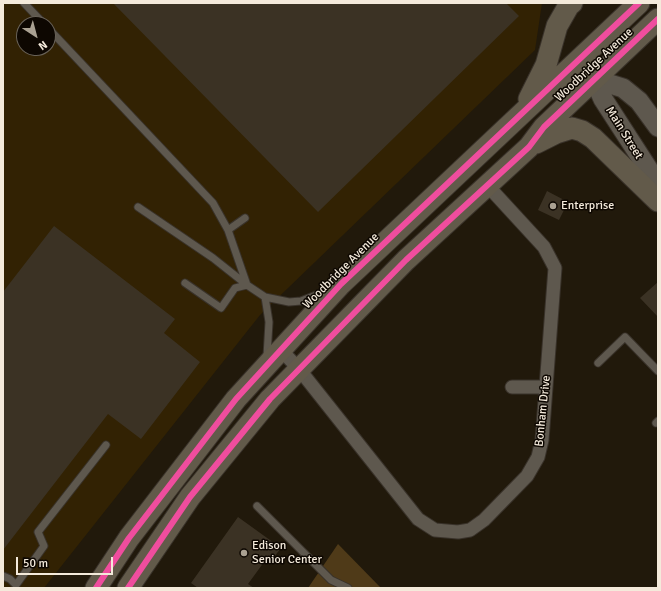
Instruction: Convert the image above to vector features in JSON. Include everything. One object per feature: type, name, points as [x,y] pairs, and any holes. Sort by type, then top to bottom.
[{"type":"main road","name":"Woodbridge Avenue","points":[[96,588],[129,538],[236,399],[341,284],[639,3]]},
{"type":"main road","points":[[519,115],[546,65],[557,26],[570,4]]},
{"type":"main road","name":"Woodbridge Avenue","points":[[128,588],[190,498],[270,399],[367,298],[529,147],[544,127],[658,19]]},
{"type":"main road","points":[[557,26],[577,61]]},
{"type":"main road","name":"Main Street","points":[[577,61],[594,79],[603,99],[658,184]]},
{"type":"main road","name":"Main Street","points":[[594,79],[623,88],[639,101],[658,127]]},
{"type":"main road","points":[[529,147],[556,132],[572,128],[582,131],[593,138],[658,201]]},
{"type":"street","name":"Bonham Drive","points":[[281,350],[299,369],[418,519],[435,530],[458,532],[470,530],[484,520],[527,476],[538,457],[542,440],[555,268],[544,247],[487,185]]},
{"type":"street","points":[[512,387],[546,387]]},
{"type":"lane","points":[[24,3],[36,16]]},
{"type":"lane","points":[[56,37],[212,203],[228,230],[247,285]]},
{"type":"lane","points":[[138,207],[214,258],[247,285],[265,297],[289,302],[301,301],[341,284]]},
{"type":"lane","points":[[228,230],[245,218]]},
{"type":"lane","points":[[185,283],[221,308],[235,288],[247,285]]},
{"type":"lane","points":[[265,297],[269,322],[269,346],[266,366]]},
{"type":"lane","points":[[598,363],[625,337],[658,371]]},
{"type":"lane","points":[[3,576],[10,579],[16,585],[44,546],[38,532],[106,445]]},
{"type":"lane","points":[[257,506],[331,580],[348,588]]},
{"type":"shaded area","points":[[3,3],[542,3],[535,50],[260,315],[44,588],[3,588]]},
{"type":"shaded area","points":[[338,544],[381,588],[308,588]]},
{"type":"building","points":[[113,3],[506,3],[519,16],[318,212]]},
{"type":"building","name":"Enterprise","points":[[547,191],[568,202],[559,220],[538,210]]},
{"type":"building","points":[[54,226],[175,319],[164,333],[200,362],[141,439],[108,414],[3,550],[3,292]]},
{"type":"building","points":[[658,282],[658,317],[640,298]]},
{"type":"building","name":"Edison Senior Center","points":[[238,517],[281,548],[271,561],[267,558],[248,584],[254,588],[198,588],[191,583]]},
{"type":"cycle path","points":[[96,588],[129,538],[236,399],[341,284],[639,3]]},
{"type":"cycle path","points":[[128,588],[190,497],[270,399],[406,260],[529,147],[544,127],[658,19]]},
{"type":"place","name":"Enterprise","points":[[553,206]]},
{"type":"place","name":"Edison Senior Center","points":[[244,553]]}]
